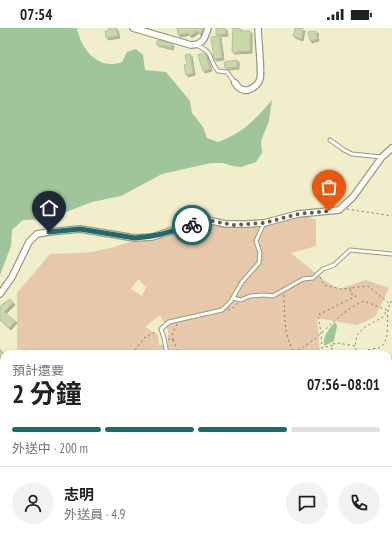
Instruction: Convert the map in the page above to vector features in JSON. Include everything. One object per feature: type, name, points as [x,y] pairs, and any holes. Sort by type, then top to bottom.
[{"type":"street","points":[[133,28],[191,45],[201,43],[208,28]]},
{"type":"street","points":[[235,83],[239,88],[246,90],[254,87],[259,81],[258,28]]},
{"type":"street","points":[[0,294],[12,277],[29,242],[37,234],[80,229],[135,238],[152,237],[207,220],[233,225],[264,223],[298,214],[339,210],[353,197],[382,157],[392,148]]},
{"type":"lane","points":[[196,45],[209,52],[216,69],[218,71],[227,72],[235,83]]},
{"type":"lane","points":[[330,140],[352,154],[382,157]]},
{"type":"lane","points":[[166,350],[161,329],[170,322],[222,310],[233,298],[242,282],[259,263],[260,253],[256,241],[264,223]]},
{"type":"lane","points":[[233,298],[241,300],[250,296],[273,296],[303,279],[313,278],[323,269],[334,265],[350,250],[392,254]]},
{"type":"path","points":[[343,207],[347,210],[392,216]]},
{"type":"path","points":[[318,273],[324,285],[341,289],[368,286],[390,304]]},
{"type":"path","points":[[351,288],[350,293],[356,296],[318,315],[322,348],[338,343],[355,346]]},
{"type":"path","points":[[284,290],[286,334],[293,350]]},
{"type":"path","points":[[357,350],[355,346],[357,335],[364,327],[383,317],[392,299]]},
{"type":"path","points":[[300,350],[321,333],[336,318],[353,306],[364,301],[387,310]]},
{"type":"path","points":[[368,350],[381,347],[386,342],[388,334],[387,310]]},
{"type":"path","points":[[135,350],[144,338],[161,329]]},
{"type":"path","points":[[164,338],[173,340],[177,350]]},
{"type":"path","points":[[331,350],[332,345]]},
{"type":"shaded area","points":[[0,28],[77,28],[84,47],[94,58],[106,63],[114,64],[122,62],[127,52],[136,49],[143,55],[145,70],[166,72],[190,101],[192,113],[203,127],[207,138],[218,142],[242,130],[260,114],[272,100],[269,121],[261,141],[262,153],[256,162],[241,167],[223,163],[211,163],[162,174],[121,196],[92,202],[48,219],[23,220],[12,230],[11,246],[0,275]]},
{"type":"shaded area","points":[[206,208],[221,227],[247,228],[304,215],[316,220],[316,246],[291,253],[325,281],[339,289],[366,280],[389,288],[375,317],[357,325],[317,318],[320,350],[17,350],[17,293],[50,254],[85,253],[110,248],[139,239],[166,228]],"holes":[[[138,279],[146,287],[142,296],[131,289]],[[160,315],[168,331],[168,345],[159,345],[158,335],[145,327]]]},
{"type":"shaded area","points":[[335,322],[337,326],[334,341],[324,346],[326,333]]},
{"type":"building","points":[[108,28],[116,28],[118,36],[106,38],[105,31],[109,30]]},
{"type":"building","points":[[177,28],[204,28],[200,34],[197,31],[190,36],[188,33],[178,35]]},
{"type":"building","points":[[216,28],[225,28],[226,34],[216,35]]},
{"type":"building","points":[[233,28],[240,28],[240,31],[250,31],[250,51],[232,52]]},
{"type":"building","points":[[295,28],[303,29],[301,39],[293,36]]},
{"type":"building","points":[[316,31],[317,39],[310,41],[308,32]]},
{"type":"building","points":[[219,36],[222,58],[214,59],[211,37]]},
{"type":"building","points":[[158,40],[172,44],[171,48],[156,44]]},
{"type":"building","points":[[204,53],[210,69],[203,71],[198,55]]},
{"type":"building","points":[[190,54],[193,73],[186,75],[184,65],[187,64],[185,55]]},
{"type":"building","points":[[237,60],[237,67],[225,68],[224,62]]},
{"type":"building","points":[[10,299],[13,303],[4,312],[15,321],[9,328],[0,320],[0,306]]},
{"type":"way so far","points":[[192,225],[207,220],[233,225],[264,223],[298,214],[329,211]]},
{"type":"route","points":[[49,232],[80,229],[135,238],[152,237],[192,225]]}]
